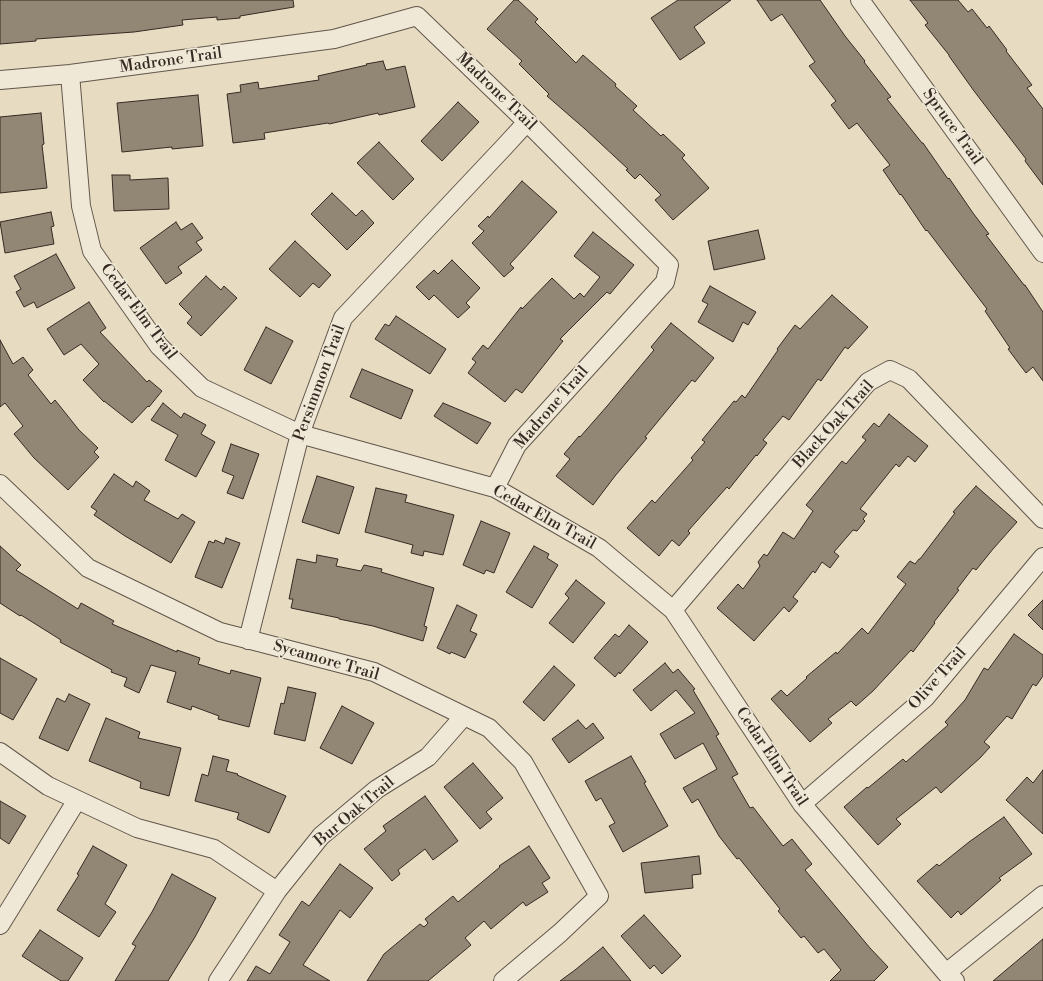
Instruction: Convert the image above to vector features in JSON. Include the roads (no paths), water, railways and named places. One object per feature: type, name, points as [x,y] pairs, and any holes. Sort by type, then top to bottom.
[{"type":"street","name":"Spruce Trail","points":[[860,0],[1043,253]]},
{"type":"street","name":"Madrone Trail","points":[[0,80],[70,74],[334,39],[417,16],[527,122],[669,265],[664,282],[517,445],[495,488]]},
{"type":"street","name":"Cedar Elm Trail","points":[[70,74],[81,206],[92,251],[160,346],[202,388],[300,434],[495,488],[599,548],[673,610],[802,804],[951,977]]},
{"type":"street","name":"Persimmon Trail","points":[[248,640],[300,434],[343,318],[527,122]]},
{"type":"street","name":"Black Oak Trail","points":[[673,610],[868,382],[890,370],[908,379],[1043,519]]},
{"type":"street","name":"Sycamore Trail","points":[[0,484],[88,568],[220,632],[374,672],[489,728],[523,762],[599,896],[560,933],[503,981]]},
{"type":"street","name":"Olive Trail","points":[[802,804],[925,698],[1043,557]]},
{"type":"street","name":"Bur Oak Trail","points":[[218,981],[278,891],[321,836],[377,789],[428,757],[464,716]]},
{"type":"street","points":[[0,752],[48,786],[137,828],[214,849],[278,891]]},
{"type":"street","points":[[0,925],[78,800]]},
{"type":"street","points":[[951,977],[1043,895]]}]
